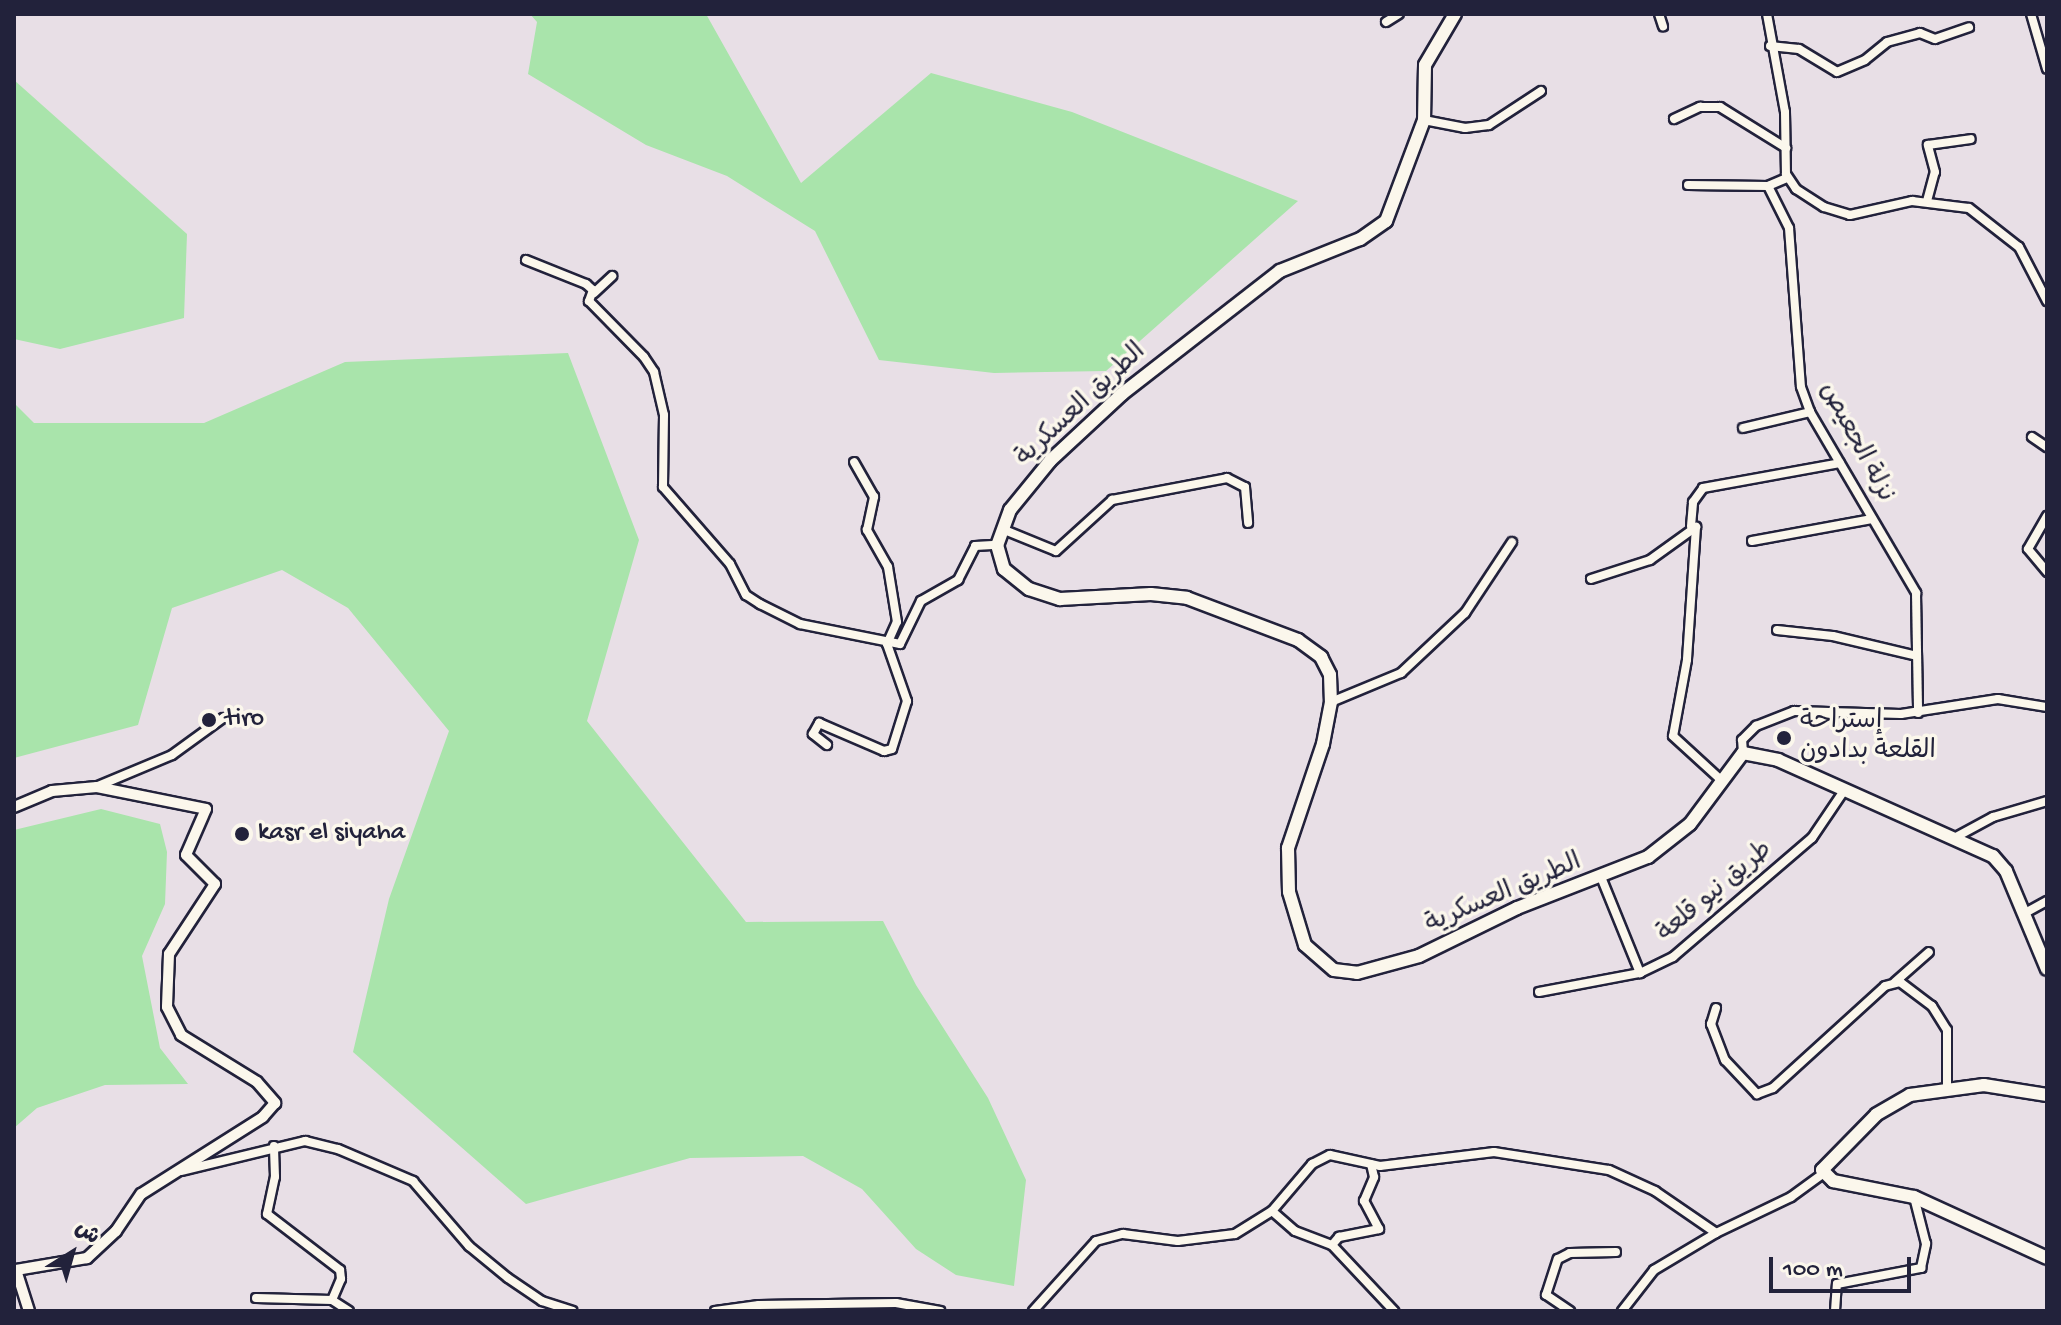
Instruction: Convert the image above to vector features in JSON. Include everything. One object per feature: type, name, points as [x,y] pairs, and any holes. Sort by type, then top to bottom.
[{"type":"main road","name":"الطريق العسكرية","points":[[1455,14],[1425,65],[1424,120],[1386,221],[1360,239],[1280,271],[1192,337],[1050,461],[1017,500],[1002,529],[997,545],[1004,569],[1039,594],[1075,599],[1178,596],[1298,640],[1327,667],[1331,702],[1323,744],[1288,848],[1293,916],[1309,951],[1326,967],[1357,973],[1388,967],[1517,908],[1601,877],[1674,839],[1743,753]]},
{"type":"main road","points":[[1743,753],[1778,760],[1843,792],[1956,837],[1999,862],[2025,913],[2047,969]]},
{"type":"main road","points":[[2047,1095],[2000,1086],[1947,1087],[1889,1105],[1828,1158],[1823,1174],[1833,1181],[1914,1197],[2047,1258]]},
{"type":"street","points":[[1386,22],[1399,14]]},
{"type":"street","points":[[1659,14],[1663,26]]},
{"type":"street","points":[[1767,14],[1770,46],[1785,112],[1787,178],[1815,202],[1842,214],[1927,201],[1969,208],[2019,247],[2047,301]]},
{"type":"street","points":[[2031,14],[2047,69]]},
{"type":"street","points":[[1770,46],[1799,49],[1837,72],[1865,60],[1887,42],[1920,33],[1935,39],[1969,27]]},
{"type":"street","points":[[1424,120],[1465,128],[1489,125],[1541,91]]},
{"type":"street","points":[[1674,119],[1700,107],[1720,107],[1786,148]]},
{"type":"street","points":[[1927,201],[1935,172],[1928,145],[1971,139]]},
{"type":"street","points":[[1688,185],[1768,186],[1787,178]]},
{"type":"street","name":"نزلة الجعيص","points":[[1768,186],[1789,228],[1799,377],[1810,412],[1916,593],[1918,713]]},
{"type":"street","points":[[526,260],[579,279],[593,290],[589,301]]},
{"type":"street","points":[[589,301],[598,284],[612,276]]},
{"type":"street","points":[[589,301],[654,372],[664,415],[663,487],[730,564],[746,595],[785,618],[887,644],[903,642],[917,605],[958,580],[975,546],[997,545]]},
{"type":"street","points":[[1743,428],[1810,412]]},
{"type":"street","points":[[2032,437],[2047,447]]},
{"type":"street","points":[[827,745],[813,734],[819,723],[884,751],[892,749],[907,701],[887,644],[897,622],[888,567],[867,530],[874,497],[870,484],[854,462]]},
{"type":"street","points":[[1591,579],[1650,560],[1691,526],[1693,502],[1703,488],[1840,463]]},
{"type":"street","points":[[1002,529],[1056,551],[1112,500],[1227,478],[1245,487],[1248,523]]},
{"type":"street","points":[[2047,516],[2028,549],[2047,572]]},
{"type":"street","points":[[1752,541],[1872,519]]},
{"type":"street","points":[[1691,526],[1697,532],[1687,660],[1673,736],[1721,780]]},
{"type":"street","points":[[1331,702],[1401,673],[1465,613],[1512,542]]},
{"type":"street","points":[[1777,630],[1833,636],[1917,656]]},
{"type":"street","points":[[1743,753],[1742,740],[1756,726],[1794,711],[1918,713],[1981,699],[2047,707]]},
{"type":"street","points":[[97,787],[172,755],[223,718]]},
{"type":"street","points":[[14,807],[52,791],[97,787],[206,809],[186,855],[215,884],[169,954],[167,1007],[189,1042],[257,1082],[275,1101],[263,1117],[141,1194],[116,1231],[87,1258],[15,1270],[29,1311]]},
{"type":"street","name":"طريق نيو قلعة","points":[[1539,992],[1640,973],[1673,957],[1812,838],[1843,792]]},
{"type":"street","points":[[1956,837],[1993,817],[2047,801]]},
{"type":"street","points":[[1601,877],[1640,973]]},
{"type":"street","points":[[2025,913],[2047,901]]},
{"type":"street","points":[[1716,1008],[1711,1024],[1725,1060],[1757,1094],[1773,1088],[1885,986],[1895,982],[1929,952]]},
{"type":"street","points":[[1895,982],[1912,989],[1932,1006],[1947,1030],[1947,1087]]},
{"type":"street","points":[[181,1171],[274,1146],[305,1141],[396,1170],[413,1181],[469,1246],[508,1278],[542,1301],[572,1311]]},
{"type":"street","points":[[274,1146],[275,1177],[267,1214],[340,1270],[332,1300]]},
{"type":"street","points":[[1033,1311],[1078,1255],[1106,1237],[1211,1239],[1235,1234],[1272,1211],[1321,1158],[1347,1155],[1371,1164],[1494,1152],[1609,1170],[1648,1186],[1716,1233]]},
{"type":"street","points":[[1332,1245],[1339,1237],[1379,1229],[1364,1201],[1374,1177],[1371,1164]]},
{"type":"street","points":[[1622,1311],[1654,1270],[1716,1233],[1791,1197],[1823,1174]]},
{"type":"street","points":[[1835,1311],[1837,1284],[1921,1268],[1926,1244],[1914,1197]]},
{"type":"street","points":[[1272,1211],[1295,1231],[1332,1245],[1394,1311]]},
{"type":"street","points":[[1570,1311],[1546,1295],[1558,1259],[1570,1253],[1616,1252]]},
{"type":"street","points":[[256,1298],[332,1300],[349,1311]]},
{"type":"street","points":[[715,1311],[768,1304],[896,1303],[940,1311]]},
{"type":"green space","points":[[530,14],[706,14],[801,183],[931,73],[1072,112],[1298,201],[1106,371],[994,373],[879,360],[815,231],[727,176],[646,145],[528,74],[537,22]]},
{"type":"green space","points":[[14,80],[187,234],[184,318],[60,349],[14,339]]},
{"type":"green space","points":[[568,353],[639,540],[587,721],[746,922],[883,921],[916,985],[988,1098],[1026,1180],[1014,1286],[956,1275],[916,1249],[862,1189],[803,1156],[690,1158],[526,1204],[353,1052],[389,899],[449,731],[348,608],[282,570],[172,608],[138,725],[14,758],[14,403],[34,423],[204,423],[345,362]]},
{"type":"green space","points":[[101,809],[160,824],[167,852],[165,904],[142,956],[160,1048],[188,1084],[105,1085],[37,1108],[14,1128],[14,830]]},
{"type":"place","name":"tiro","points":[[209,720]]},
{"type":"place","name":"إستراحة القلعة بدادون","points":[[1784,738]]},
{"type":"place","name":"kasr el siyaha","points":[[242,834]]}]
